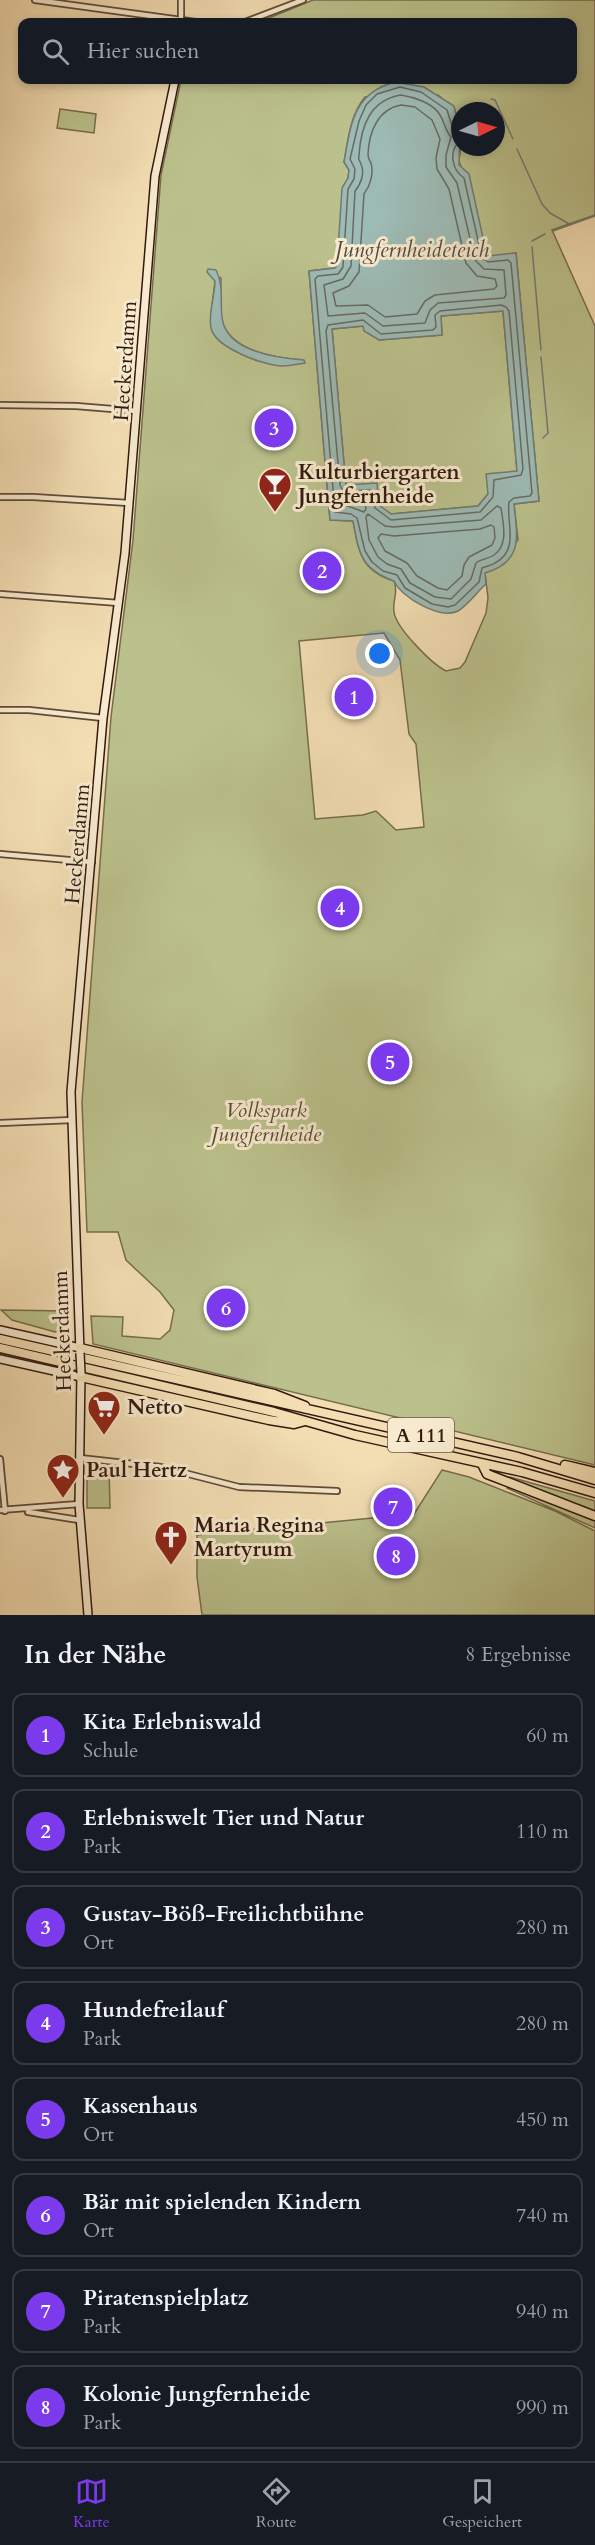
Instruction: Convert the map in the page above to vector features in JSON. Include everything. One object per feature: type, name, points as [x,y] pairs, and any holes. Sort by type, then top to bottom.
[{"type":"highway","name":"A 111","points":[[0,1339],[518,1457],[595,1480]]},
{"type":"highway","name":"A 111","points":[[0,1348],[306,1421],[355,1435],[522,1472],[595,1493]]},
{"type":"highway","points":[[80,1350],[274,1394],[325,1414]]},
{"type":"highway","points":[[81,1375],[268,1420],[294,1424],[306,1421]]},
{"type":"highway","points":[[518,1457],[595,1472]]},
{"type":"highway","points":[[482,1464],[487,1474],[595,1516]]},
{"type":"street","points":[[35,0],[154,18]]},
{"type":"street","points":[[181,18],[182,0]]},
{"type":"street","points":[[256,18],[303,0]]},
{"type":"street","name":"Heckerdamm","points":[[88,1615],[79,1520],[81,1375],[71,1092],[103,718],[130,503],[155,176],[174,84]]},
{"type":"street","points":[[0,405],[75,406],[137,411]]},
{"type":"street","points":[[0,497],[130,503]]},
{"type":"street","points":[[0,594],[119,603]]},
{"type":"street","points":[[0,710],[29,710],[103,718]]},
{"type":"street","points":[[0,854],[92,861]]},
{"type":"street","points":[[0,1123],[72,1120]]},
{"type":"street","points":[[0,1330],[80,1350]]},
{"type":"street","points":[[0,1359],[81,1375]]},
{"type":"street","points":[[80,1458],[161,1467],[239,1487],[337,1491]]},
{"type":"street","points":[[0,1459],[2,1510],[79,1520]]},
{"type":"street","points":[[20,1511],[79,1504]]},
{"type":"green space","name":"Volkspark Jungfernheide","points":[[313,0],[595,0],[595,215],[552,230],[595,326],[595,1465],[93,1344],[91,1316],[123,1317],[122,1336],[160,1339],[170,1330],[174,1310],[160,1292],[126,1260],[118,1232],[87,1232],[82,1102],[111,717],[133,540],[161,175],[180,84],[577,84],[577,18],[269,18]],"holes":[[[438,95],[451,106],[451,102],[505,102],[505,156],[460,156],[459,161],[466,172],[487,257],[516,253],[539,501],[514,504],[518,540],[485,573],[488,598],[486,613],[465,662],[460,668],[446,671],[424,653],[396,619],[394,581],[374,571],[363,558],[353,521],[330,520],[309,271],[335,268],[337,265],[349,170],[344,162],[348,137],[356,112],[365,97]],[[211,274],[221,278],[222,321],[227,331],[244,346],[268,355],[303,360],[280,364],[260,362],[221,342],[211,314],[215,281]],[[384,633],[400,660],[409,734],[416,744],[424,827],[396,830],[376,811],[363,815],[315,819],[299,641]]]},
{"type":"green space","points":[[60,109],[96,114],[94,133],[57,128]]},
{"type":"green space","points":[[503,311],[517,471],[488,494],[478,506],[391,514],[346,486],[332,329],[364,326],[379,340],[442,335],[441,316]]},
{"type":"green space","points":[[1,1310],[67,1311],[67,1326],[55,1332],[12,1320]]},
{"type":"green space","points":[[87,1466],[109,1467],[110,1508],[87,1508]]},
{"type":"green space","points":[[442,1470],[469,1477],[555,1511],[595,1531],[595,1615],[202,1615],[197,1577],[197,1535],[414,1514]]},
{"type":"green space","points":[[510,1477],[595,1501],[595,1528],[507,1488]]},
{"type":"water","name":"Jungfernheideteich","points":[[389,84],[407,84],[424,87],[451,104],[451,156],[459,156],[459,165],[469,174],[487,256],[516,253],[539,501],[514,504],[516,537],[512,555],[498,568],[485,573],[486,584],[462,608],[450,613],[432,610],[422,605],[404,594],[394,581],[374,571],[363,558],[353,521],[330,520],[309,271],[335,268],[337,265],[342,188],[348,178],[349,170],[344,162],[352,123],[362,102],[381,87]],"holes":[[[503,311],[517,471],[486,474],[488,494],[478,506],[391,514],[379,505],[377,483],[346,485],[332,329],[363,326],[364,331],[379,340],[442,335],[441,316]]]},
{"type":"water","points":[[208,269],[216,270],[221,287],[222,317],[225,329],[232,338],[254,350],[304,360],[305,363],[274,365],[241,354],[221,342],[211,328],[210,316],[215,281],[207,272]]},
{"type":"waterway","points":[[491,99],[495,100],[513,139]]},
{"type":"waterway","points":[[517,149],[542,204],[550,213],[571,225]]},
{"type":"waterway","points":[[553,231],[595,216]]},
{"type":"waterway","points":[[532,241],[545,234]]},
{"type":"waterway","points":[[532,247],[541,350]]},
{"type":"waterway","points":[[541,357],[548,433],[543,438]]},
{"type":"place","name":"Gustav-Böß-Freilichtbühne","points":[[274,428]]},
{"type":"place","name":"Kulturbiergarten Jungfernheide","points":[[275,513]]},
{"type":"place","name":"Erlebniswelt Tier und Natur","points":[[322,571]]},
{"type":"place","name":"Kita Erlebniswald","points":[[354,697]]},
{"type":"place","name":"Hundefreilauf","points":[[340,908]]},
{"type":"place","name":"Kassenhaus","points":[[390,1062]]},
{"type":"place","name":"Bär mit spielenden Kindern","points":[[226,1308]]},
{"type":"place","name":"Netto","points":[[104,1436]]},
{"type":"place","name":"Paul Hertz","points":[[63,1499]]},
{"type":"place","name":"Piratenspielplatz","points":[[393,1507]]},
{"type":"place","name":"Kolonie Jungfernheide","points":[[396,1556]]},
{"type":"place","name":"Maria Regina Martyrum","points":[[171,1566]]}]
